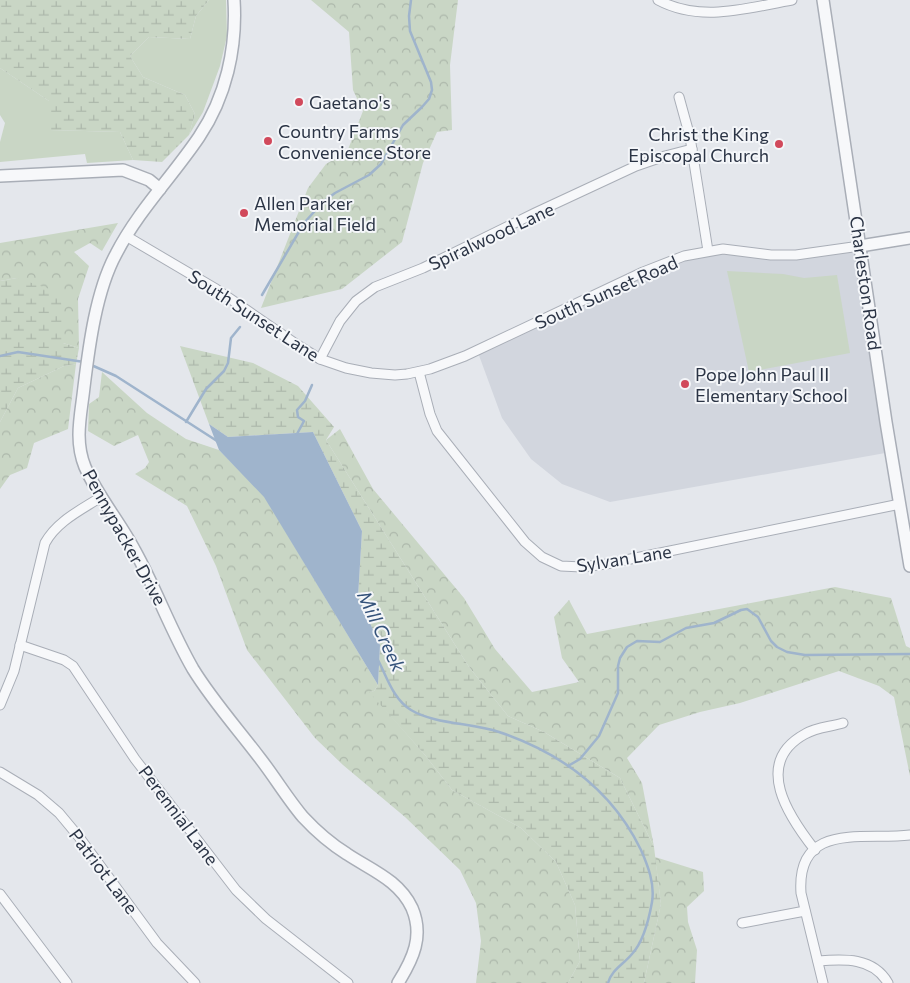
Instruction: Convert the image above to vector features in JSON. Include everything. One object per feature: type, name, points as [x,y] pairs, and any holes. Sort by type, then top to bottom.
[{"type":"street","name":"Pennypacker Drive","points":[[234,0],[235,26],[230,59],[216,106],[200,136],[126,236],[109,268],[99,301],[86,369],[79,427],[79,450],[101,497],[133,546],[156,590],[184,652],[200,680],[301,815],[335,846],[385,877],[396,885],[405,896],[416,921],[418,935],[411,961],[398,983]]},
{"type":"street","points":[[658,0],[676,8],[700,13],[712,13],[736,11],[792,0]]},
{"type":"street","name":"Charleston Road","points":[[823,0],[910,566]]},
{"type":"street","points":[[679,97],[686,118],[692,149],[708,251]]},
{"type":"street","name":"Spiralwood Lane","points":[[320,359],[334,330],[346,313],[356,301],[375,288],[423,268],[636,166],[692,149]]},
{"type":"street","points":[[0,176],[124,170],[149,180],[160,189]]},
{"type":"street","name":"South Sunset Lane","points":[[126,236],[216,289],[320,359],[346,368],[371,373],[395,375],[418,372]]},
{"type":"street","points":[[860,246],[910,238]]},
{"type":"street","name":"South Sunset Road","points":[[418,372],[465,356],[657,266],[684,256],[723,249],[771,255],[796,255],[860,246]]},
{"type":"street","name":"Sylvan Lane","points":[[418,372],[430,414],[442,437],[525,542],[542,557],[561,566],[582,567],[606,564],[900,504]]},
{"type":"street","points":[[0,705],[14,671],[45,543],[51,532],[66,519],[101,497]]},
{"type":"street","name":"Perennial Lane","points":[[20,645],[64,660],[73,666],[136,759],[236,890],[266,919],[348,983]]},
{"type":"street","points":[[815,850],[784,802],[778,784],[780,763],[787,749],[797,738],[816,729],[842,723]]},
{"type":"street","name":"Patriot Lane","points":[[0,772],[38,795],[59,813],[129,903],[153,938],[195,983]]},
{"type":"street","points":[[823,983],[805,911],[801,882],[806,863],[815,850],[826,842],[845,836],[910,835]]},
{"type":"street","points":[[0,894],[67,983]]},
{"type":"street","points":[[742,923],[805,911]]},
{"type":"street","points":[[818,961],[843,960],[862,962],[871,966],[888,983]]},
{"type":"shaded area","name":"Pope John Paul II Elementary School","points":[[860,246],[891,452],[610,502],[562,484],[531,459],[502,418],[477,350],[643,272],[723,249],[771,255]]},
{"type":"green space","points":[[0,0],[209,0],[196,16],[190,39],[149,37],[130,56],[143,77],[185,95],[195,114],[189,135],[162,162],[133,160],[120,132],[49,130],[49,101],[0,68]]},
{"type":"green space","points":[[209,0],[226,0],[227,36],[220,66],[203,112],[189,135],[195,114],[185,95],[143,77],[130,56],[149,37],[190,39],[196,16]]},
{"type":"green space","points":[[311,0],[458,0],[450,65],[452,130],[437,132],[423,163],[402,242],[342,289],[261,308],[308,188],[326,164],[347,152],[363,111],[353,90],[349,32]]},
{"type":"green space","points":[[0,68],[49,101],[50,130],[120,132],[133,160],[87,163],[85,154],[0,162],[0,142],[5,123],[0,115]]},
{"type":"green space","points":[[118,223],[102,251],[90,243],[74,252],[89,266],[78,299],[79,348],[63,343],[17,278],[0,281],[0,243]]},
{"type":"green space","points":[[727,271],[783,274],[804,278],[837,275],[850,353],[749,372]]},
{"type":"green space","points":[[17,278],[61,293],[63,343],[79,348],[76,364],[64,366],[18,388],[0,422],[0,281]]},
{"type":"green space","points":[[180,346],[253,363],[298,386],[334,427],[326,440],[469,667],[508,716],[544,732],[620,778],[654,847],[661,904],[644,983],[568,983],[580,961],[575,905],[556,862],[521,828],[452,790],[425,755],[369,692],[374,691],[378,685],[380,645],[358,597],[362,531],[313,432],[228,437],[209,424]]},
{"type":"green space","points":[[76,364],[68,429],[34,443],[27,468],[10,475],[0,489],[0,422],[18,388],[64,366]]},
{"type":"green space","points":[[102,372],[147,413],[186,439],[219,450],[264,496],[378,685],[374,691],[370,692],[425,755],[452,790],[521,828],[556,862],[575,905],[580,961],[568,983],[476,983],[481,941],[476,903],[460,870],[405,817],[343,765],[315,738],[247,650],[216,566],[187,506],[135,474],[145,468],[149,462],[138,435],[114,446],[88,431],[89,404],[99,397]]},
{"type":"green space","points":[[340,429],[373,489],[464,598],[495,649],[532,692],[579,682],[562,658],[554,617],[569,600],[587,634],[835,587],[891,598],[906,646],[910,648],[910,776],[894,697],[879,686],[839,671],[740,703],[700,712],[659,725],[627,758],[642,783],[654,847],[620,778],[544,732],[508,716],[469,667],[326,440]]},
{"type":"green space","points":[[655,857],[703,872],[704,891],[687,907],[688,922],[697,950],[695,983],[644,983],[661,904]]},
{"type":"water","points":[[209,424],[228,437],[313,432],[362,531],[358,597],[380,645],[378,685],[264,497],[219,450]]},
{"type":"waterway","points":[[262,295],[304,223],[323,202],[335,193],[369,175],[381,164],[403,125],[429,99],[432,90],[431,82],[410,31],[411,0]]},
{"type":"waterway","points":[[186,422],[206,389],[224,371],[228,363],[231,338],[240,327]]},
{"type":"waterway","name":"Mill Creek","points":[[0,356],[18,352],[84,362]]},
{"type":"waterway","name":"Mill Creek","points":[[89,364],[116,376],[217,441]]},
{"type":"waterway","points":[[297,434],[304,421],[298,417],[297,410],[305,401],[312,385]]},
{"type":"waterway","points":[[568,766],[580,759],[599,736],[618,693],[618,666],[620,658],[627,647],[637,641],[660,642],[686,628],[714,623],[747,609],[758,617],[771,641],[777,647],[787,652],[805,655],[910,654]]},
{"type":"waterway","name":"Mill Creek","points":[[378,660],[395,694],[411,710],[420,715],[442,721],[499,732],[543,751],[582,776],[615,809],[641,850],[652,882],[653,895],[648,922],[640,943],[612,974],[608,983]]},
{"type":"place","name":"Gaetano's","points":[[299,102]]},
{"type":"place","name":"Country Farms Convenience Store","points":[[268,141]]},
{"type":"place","name":"Christ the King Episcopal Church","points":[[779,144]]},
{"type":"place","name":"Allen Parker Memorial Field","points":[[244,213]]},
{"type":"place","name":"Pope John Paul II Elementary School","points":[[685,384]]}]
